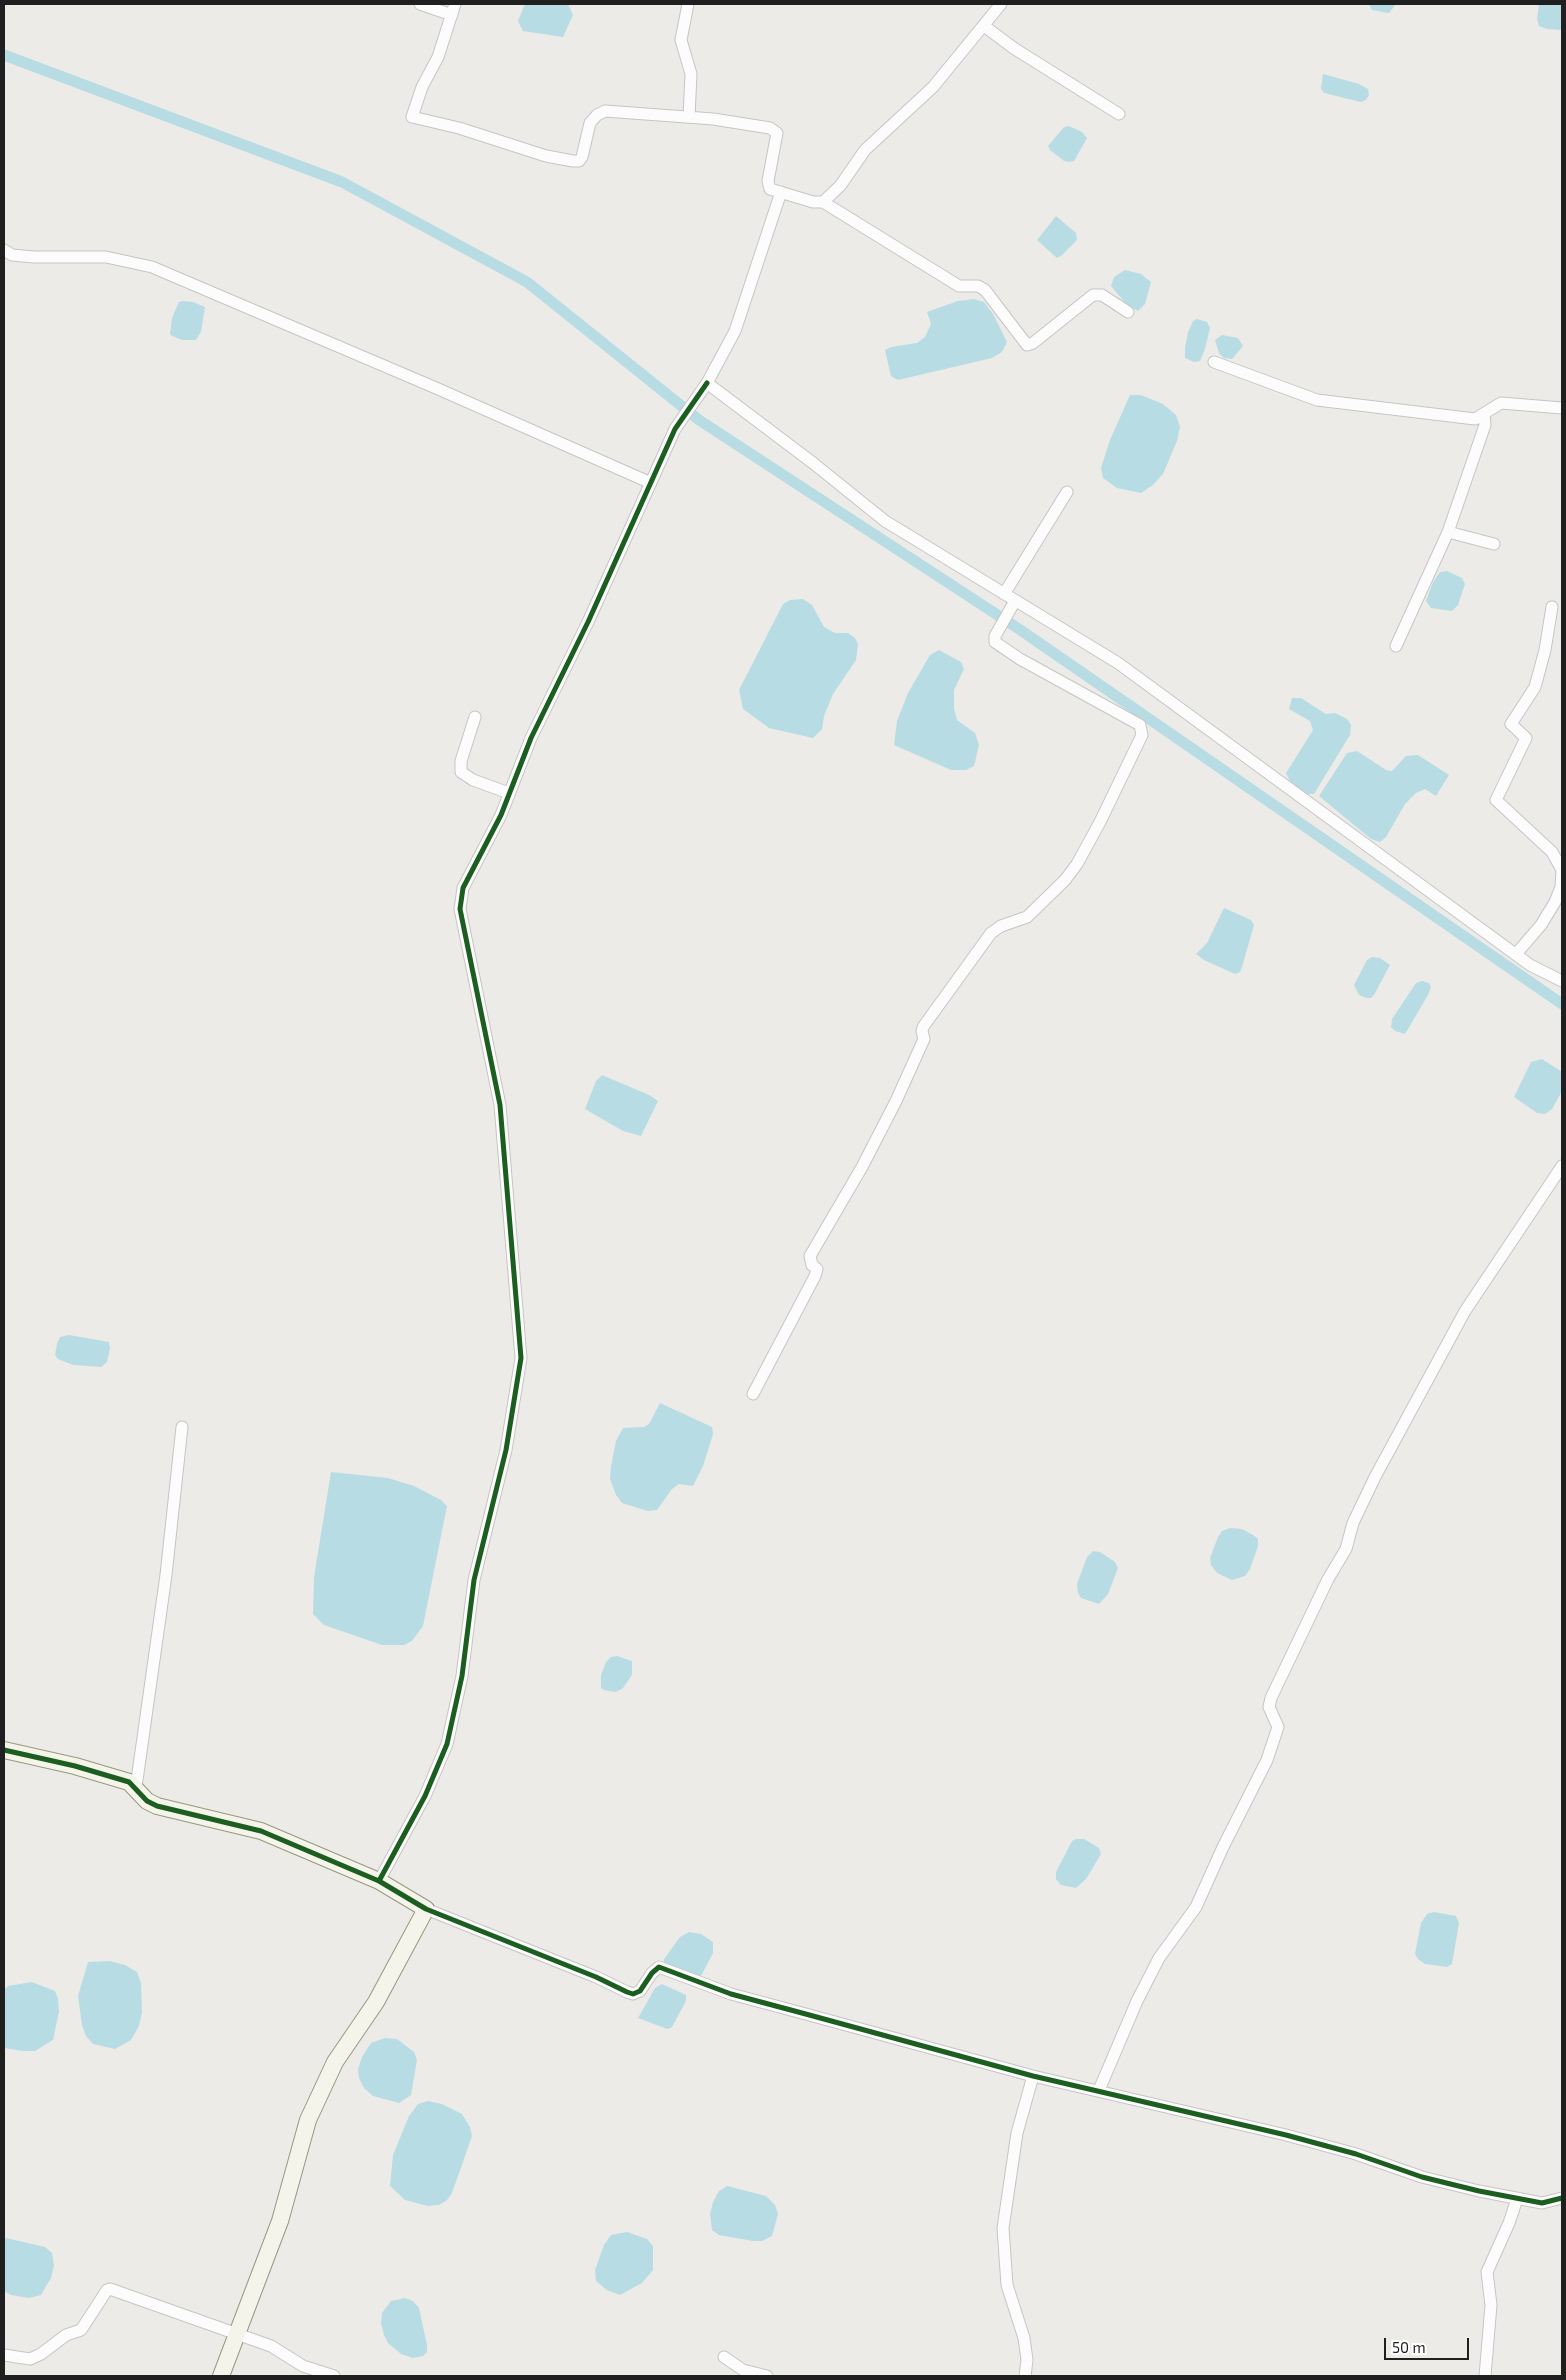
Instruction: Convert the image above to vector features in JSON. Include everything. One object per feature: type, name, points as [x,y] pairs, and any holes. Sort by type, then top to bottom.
[{"type":"street","points":[[420,4],[453,9],[438,57],[422,87],[412,118],[459,128],[546,156],[573,161],[579,161],[582,157],[590,123],[597,115],[605,111],[689,117],[770,128],[777,133],[768,186],[770,189],[823,202],[959,286],[978,286],[986,290],[1027,345],[1093,295],[1102,295],[1128,312]]},
{"type":"street","points":[[688,4],[681,40],[692,74],[689,117]]},
{"type":"street","points":[[823,202],[840,186],[865,150],[933,87],[1001,4]]},
{"type":"street","points":[[984,26],[1015,49],[1119,114]]},
{"type":"street","points":[[379,1881],[425,1796],[447,1744],[462,1676],[474,1580],[506,1450],[521,1358],[500,1105],[460,910],[463,888],[501,814],[531,738],[588,622],[675,429],[704,386],[735,331],[781,192]]},
{"type":"street","points":[[4,250],[12,255],[34,257],[106,258],[152,268],[419,380],[651,484]]},
{"type":"street","points":[[1214,362],[1317,400],[1475,419],[1501,403],[1562,408]]},
{"type":"street","points":[[704,386],[725,396],[744,413],[813,463],[885,521],[1004,594],[1012,607],[1118,663],[1309,801],[1372,850],[1530,965],[1562,980]]},
{"type":"street","points":[[1396,646],[1448,532],[1485,424],[1484,415]]},
{"type":"street","points":[[1004,594],[1067,492]]},
{"type":"street","points":[[1448,532],[1494,544]]},
{"type":"street","points":[[753,1394],[815,1276],[816,1269],[812,1265],[810,1256],[862,1166],[896,1101],[924,1039],[922,1031],[924,1026],[991,933],[1001,926],[1027,916],[1066,880],[1100,822],[1142,736],[1140,725],[1020,659],[995,642],[995,636],[1012,607]]},
{"type":"street","points":[[1516,954],[1541,925],[1556,902],[1561,887],[1562,870],[1552,852],[1496,800],[1526,738],[1511,724],[1535,687],[1545,650],[1552,607]]},
{"type":"street","points":[[475,717],[461,761],[461,772],[473,780],[509,793]]},
{"type":"street","points":[[1099,2090],[1137,2001],[1159,1958],[1196,1907],[1223,1847],[1267,1760],[1278,1727],[1269,1707],[1271,1698],[1328,1579],[1346,1549],[1353,1523],[1375,1477],[1465,1311],[1562,1166]]},
{"type":"street","points":[[136,1788],[166,1575],[182,1427]]},
{"type":"street","points":[[4,1750],[75,1766],[128,1782],[147,1801],[157,1806],[262,1832],[379,1881],[426,1909],[596,1977],[633,1994],[640,1991],[652,1973],[660,1967],[731,1994],[1033,2076],[1286,2135],[1356,2154],[1422,2176],[1542,2203],[1562,2198]]},
{"type":"street","points":[[221,2376],[280,2221],[308,2120],[335,2062],[376,2002],[426,1909]]},
{"type":"street","points":[[1025,2376],[1027,2360],[1024,2338],[1007,2285],[1003,2228],[1017,2133],[1033,2076]]},
{"type":"street","points":[[1485,2376],[1491,2304],[1487,2272],[1509,2223],[1517,2198]]},
{"type":"street","points":[[4,2355],[30,2359],[41,2354],[66,2335],[81,2330],[107,2290],[110,2289],[271,2346],[303,2366],[334,2376]]},
{"type":"street","points":[[724,2358],[743,2370],[766,2376]]},
{"type":"water","points":[[527,4],[568,4],[573,15],[563,37],[523,31],[518,21],[524,6]]},
{"type":"water","points":[[1369,4],[1396,4],[1389,13],[1372,10]]},
{"type":"water","points":[[1539,4],[1562,4],[1562,30],[1547,29],[1539,26],[1537,19]]},
{"type":"water","points":[[1323,74],[1359,84],[1368,89],[1369,95],[1366,100],[1361,102],[1324,93],[1321,89]]},
{"type":"water","points":[[1069,126],[1082,132],[1087,138],[1074,161],[1069,162],[1064,161],[1050,150],[1048,146],[1064,127]]},
{"type":"water","points":[[1056,216],[1076,233],[1077,240],[1057,258],[1037,240]]},
{"type":"water","points":[[1125,270],[1141,274],[1151,282],[1145,304],[1138,311],[1127,305],[1111,286],[1114,277]]},
{"type":"water","points":[[974,299],[984,302],[993,314],[1007,342],[1002,352],[992,358],[898,380],[891,376],[885,350],[891,347],[917,343],[925,337],[931,324],[927,312],[958,301]]},
{"type":"water","points":[[179,302],[193,302],[205,307],[201,332],[196,340],[182,340],[170,335],[172,318]]},
{"type":"water","points":[[1197,319],[1207,322],[1210,328],[1200,361],[1194,362],[1185,358],[1185,348],[1188,332],[1193,321]]},
{"type":"water","points":[[1222,335],[1238,338],[1243,346],[1232,359],[1224,358],[1219,353],[1215,340]]},
{"type":"water","points":[[1130,395],[1141,395],[1163,404],[1176,415],[1180,427],[1177,441],[1163,474],[1153,485],[1141,493],[1117,488],[1103,478],[1101,468],[1110,440]]},
{"type":"water","points":[[1447,571],[1462,578],[1465,584],[1458,605],[1452,611],[1431,608],[1426,601],[1433,582],[1440,572]]},
{"type":"water","points":[[803,599],[812,605],[824,627],[835,633],[848,633],[855,638],[858,644],[856,660],[833,694],[824,716],[822,729],[813,738],[769,728],[743,709],[739,690],[783,604],[790,600]]},
{"type":"water","points":[[939,650],[961,662],[964,669],[954,690],[954,708],[957,720],[975,733],[979,745],[974,766],[966,770],[951,770],[894,745],[897,721],[908,693],[930,655]]},
{"type":"water","points":[[1292,698],[1301,698],[1326,714],[1335,713],[1347,719],[1351,725],[1350,735],[1314,794],[1307,794],[1301,790],[1290,781],[1286,773],[1313,730],[1310,721],[1289,709]]},
{"type":"water","points":[[1357,751],[1386,770],[1392,771],[1406,756],[1418,755],[1449,775],[1436,796],[1425,789],[1416,793],[1405,804],[1386,837],[1380,842],[1371,839],[1319,796],[1347,753]]},
{"type":"water","points":[[1224,908],[1251,920],[1254,925],[1242,967],[1240,972],[1235,974],[1204,960],[1196,954],[1207,943]]},
{"type":"water","points":[[1372,957],[1380,958],[1390,965],[1374,995],[1371,998],[1366,998],[1359,995],[1354,985],[1367,960]]},
{"type":"water","points":[[1422,981],[1429,983],[1431,987],[1428,995],[1405,1034],[1395,1031],[1391,1027],[1392,1019],[1416,983]]},
{"type":"water","points":[[1542,1059],[1562,1072],[1561,1093],[1552,1109],[1545,1114],[1537,1113],[1514,1097],[1531,1062]]},
{"type":"water","points":[[602,1075],[649,1095],[658,1101],[641,1136],[623,1131],[585,1109],[596,1081]]},
{"type":"water","points":[[69,1335],[109,1342],[110,1349],[107,1362],[101,1367],[73,1365],[58,1359],[55,1355],[60,1337]]},
{"type":"water","points":[[660,1403],[712,1427],[713,1434],[703,1466],[693,1486],[679,1484],[672,1489],[657,1510],[648,1511],[622,1503],[616,1495],[610,1479],[611,1466],[616,1441],[623,1428],[644,1427],[649,1424]]},
{"type":"water","points":[[331,1472],[388,1478],[414,1486],[441,1500],[447,1506],[423,1626],[412,1641],[404,1645],[382,1645],[324,1625],[313,1614],[314,1577]]},
{"type":"water","points":[[1230,1528],[1242,1529],[1258,1539],[1258,1546],[1250,1569],[1245,1576],[1232,1580],[1217,1573],[1211,1565],[1210,1558],[1222,1531]]},
{"type":"water","points":[[1093,1551],[1100,1552],[1115,1562],[1118,1568],[1108,1594],[1099,1604],[1081,1598],[1078,1593],[1077,1584],[1087,1557]]},
{"type":"water","points":[[617,1656],[632,1661],[632,1675],[623,1688],[616,1692],[604,1690],[601,1688],[601,1675],[606,1662],[611,1657]]},
{"type":"water","points":[[1084,1839],[1099,1848],[1101,1854],[1086,1879],[1076,1888],[1061,1885],[1056,1879],[1056,1872],[1072,1841]]},
{"type":"water","points":[[1434,1912],[1456,1916],[1459,1923],[1452,1964],[1447,1967],[1425,1964],[1415,1954],[1421,1923],[1427,1914]]},
{"type":"water","points":[[689,1932],[701,1934],[713,1942],[713,1953],[700,1978],[664,1965],[664,1959],[680,1937]]},
{"type":"water","points":[[110,1961],[125,1965],[137,1972],[141,1983],[142,2012],[139,2026],[131,2040],[115,2049],[93,2044],[86,2036],[82,2025],[78,1996],[88,1962]]},
{"type":"water","points":[[32,1982],[55,1991],[58,1999],[59,2011],[53,2040],[35,2051],[4,2048],[4,1990],[8,1986]]},
{"type":"water","points":[[662,1984],[686,1995],[686,2001],[672,2027],[667,2029],[638,2018],[655,1988]]},
{"type":"water","points":[[385,2038],[397,2039],[414,2052],[417,2060],[411,2095],[399,2103],[373,2096],[364,2088],[359,2078],[358,2069],[362,2057],[371,2043]]},
{"type":"water","points":[[428,2101],[442,2104],[462,2114],[470,2127],[472,2136],[452,2193],[447,2200],[439,2205],[428,2206],[405,2200],[390,2186],[393,2155],[409,2116],[418,2104]]},
{"type":"water","points":[[727,2186],[766,2196],[775,2205],[778,2214],[772,2236],[762,2241],[753,2241],[719,2235],[712,2230],[710,2214],[713,2202],[719,2191]]},
{"type":"water","points":[[627,2232],[647,2239],[653,2246],[653,2270],[642,2283],[620,2295],[607,2290],[596,2281],[595,2270],[604,2245],[611,2235]]},
{"type":"water","points":[[6,2238],[45,2247],[52,2253],[54,2265],[51,2278],[41,2295],[29,2298],[11,2295],[4,2291],[4,2241]]},
{"type":"water","points":[[405,2298],[413,2301],[419,2308],[427,2345],[427,2352],[423,2356],[413,2358],[401,2354],[388,2343],[384,2335],[381,2323],[382,2313],[391,2301]]},
{"type":"waterway","points":[[4,55],[342,182],[527,282],[699,420],[1019,629],[1562,1004]]},
{"type":"cycle path","points":[[379,1881],[425,1796],[447,1744],[462,1676],[474,1580],[506,1450],[521,1358],[500,1105],[460,909],[463,888],[501,815],[531,738],[588,622],[675,429],[707,383]]},
{"type":"cycle path","points":[[4,1750],[75,1766],[129,1782],[147,1801],[157,1806],[261,1831],[379,1881],[426,1909],[596,1977],[633,1994],[640,1991],[652,1973],[659,1967],[731,1994],[1033,2076],[1286,2135],[1356,2154],[1422,2177],[1479,2191],[1542,2203],[1562,2198]]}]
